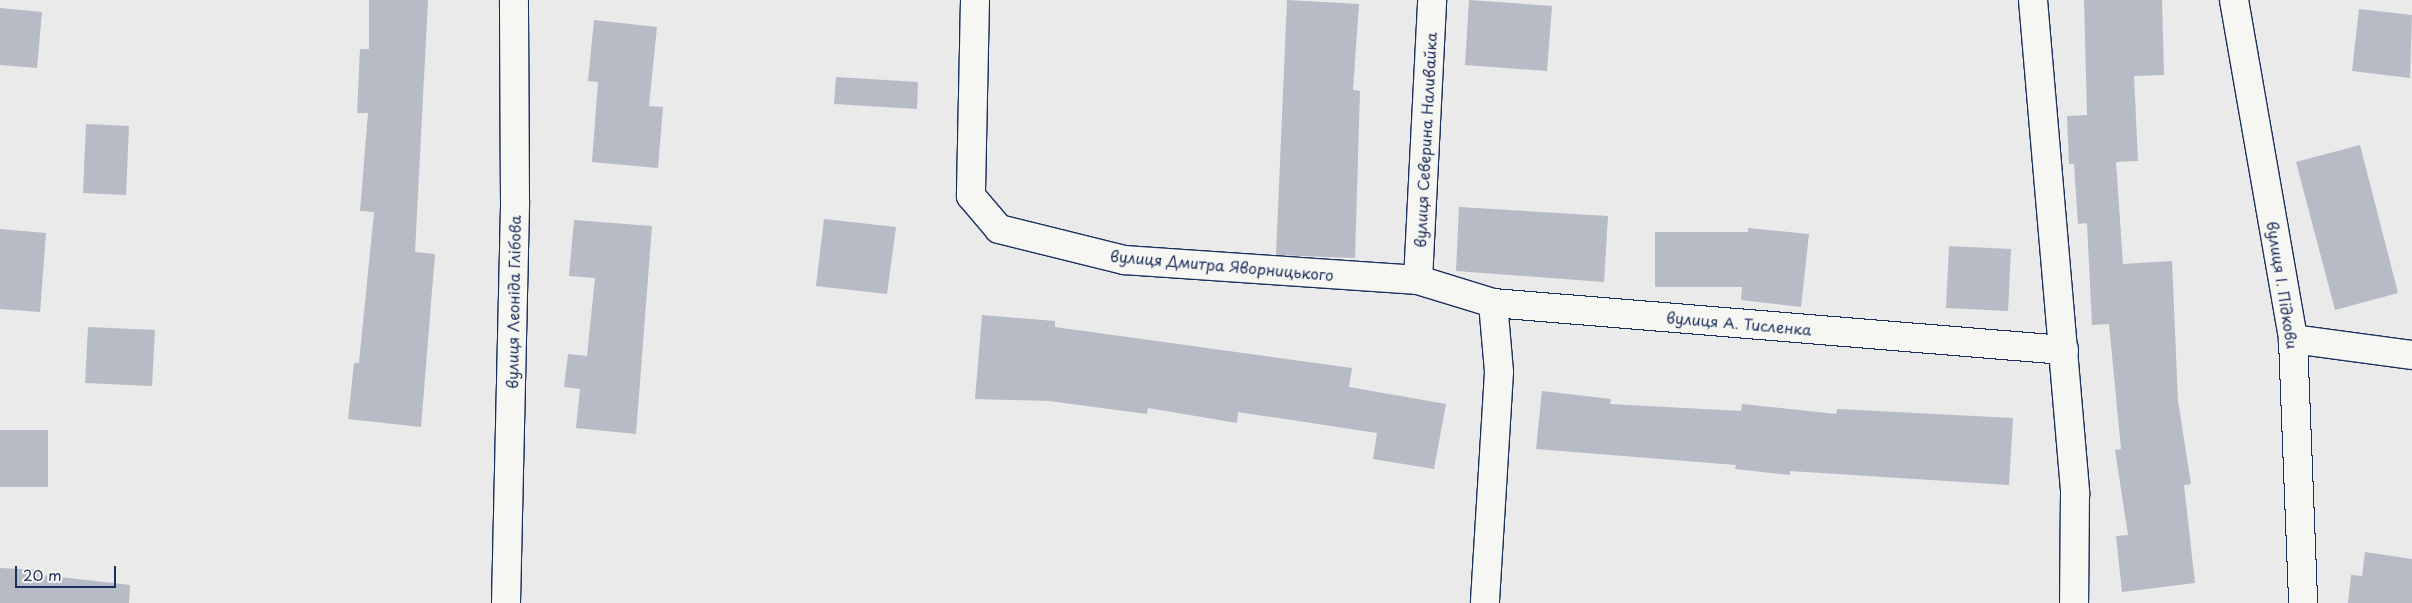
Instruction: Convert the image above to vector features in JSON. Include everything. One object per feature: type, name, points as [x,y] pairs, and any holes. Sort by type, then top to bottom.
[{"type":"street","name":"вулиця Леоніда Глібова","points":[[506,603],[515,201],[514,0]]},
{"type":"street","name":"вулиця Дмитра Яворницького","points":[[975,0],[971,196],[1000,229],[1124,260],[1418,280]]},
{"type":"street","name":"вулиця Северина Наливайка","points":[[1418,280],[1432,0]]},
{"type":"street","points":[[2033,0],[2075,494],[2074,603]]},
{"type":"street","name":"вулиця І. Підкови","points":[[2234,0],[2293,339],[2303,603]]},
{"type":"street","name":"вулиця А. Тисленка","points":[[1418,280],[1493,303],[2064,350]]},
{"type":"street","points":[[1485,603],[1498,372],[1493,303]]},
{"type":"street","points":[[2293,339],[2412,354]]},
{"type":"building","points":[[369,0],[428,0],[415,252],[435,254],[421,427],[348,419],[354,363],[359,363],[374,212],[360,211],[368,113],[357,113],[360,49],[369,49]]},
{"type":"building","points":[[1287,0],[1359,4],[1353,90],[1360,91],[1355,258],[1276,255]]},
{"type":"building","points":[[1469,0],[1552,6],[1547,71],[1465,65]]},
{"type":"building","points":[[2084,0],[2162,0],[2164,75],[2134,76],[2138,161],[2116,162],[2123,264],[2172,261],[2178,401],[2191,484],[2184,485],[2195,583],[2122,592],[2116,536],[2128,535],[2115,450],[2121,449],[2109,324],[2092,325],[2087,223],[2078,224],[2074,164],[2069,164],[2067,116],[2087,115]]},
{"type":"building","points":[[0,8],[42,12],[37,68],[0,65]]},
{"type":"building","points":[[2359,9],[2412,15],[2410,78],[2352,71]]},
{"type":"building","points":[[594,20],[657,27],[649,106],[663,107],[658,168],[592,162],[598,82],[588,81]]},
{"type":"building","points":[[836,77],[918,82],[917,109],[834,104]]},
{"type":"building","points":[[86,124],[129,126],[126,195],[83,193]]},
{"type":"building","points":[[2360,145],[2398,293],[2335,310],[2296,162]]},
{"type":"building","points":[[1459,207],[1608,216],[1604,282],[1456,271]]},
{"type":"building","points":[[824,219],[896,227],[887,294],[816,286]]},
{"type":"building","points":[[574,220],[652,226],[636,434],[576,428],[580,389],[564,387],[568,354],[587,356],[595,278],[569,276]]},
{"type":"building","points":[[1748,228],[1809,234],[1801,307],[1741,300],[1742,287],[1655,287],[1655,232],[1748,232]]},
{"type":"building","points":[[0,229],[46,233],[40,312],[0,309]]},
{"type":"building","points":[[1949,246],[2011,249],[2008,311],[1946,308]]},
{"type":"building","points":[[982,315],[1055,321],[1055,327],[1352,368],[1349,387],[1446,404],[1434,469],[1373,459],[1377,433],[1238,412],[1237,423],[1148,408],[1147,414],[1049,401],[975,399]]},
{"type":"building","points":[[88,327],[155,330],[152,386],[85,383]]},
{"type":"building","points":[[1542,391],[1611,399],[1610,404],[1741,411],[1742,404],[1836,414],[1837,409],[2013,418],[2009,485],[1790,471],[1790,475],[1735,469],[1736,465],[1536,449]]},
{"type":"building","points":[[0,430],[48,430],[48,487],[0,487]]},
{"type":"building","points":[[2365,552],[2412,559],[2412,603],[2348,603],[2351,575],[2362,576]]},
{"type":"building","points":[[0,568],[43,570],[43,575],[130,585],[129,603],[0,603]]}]
